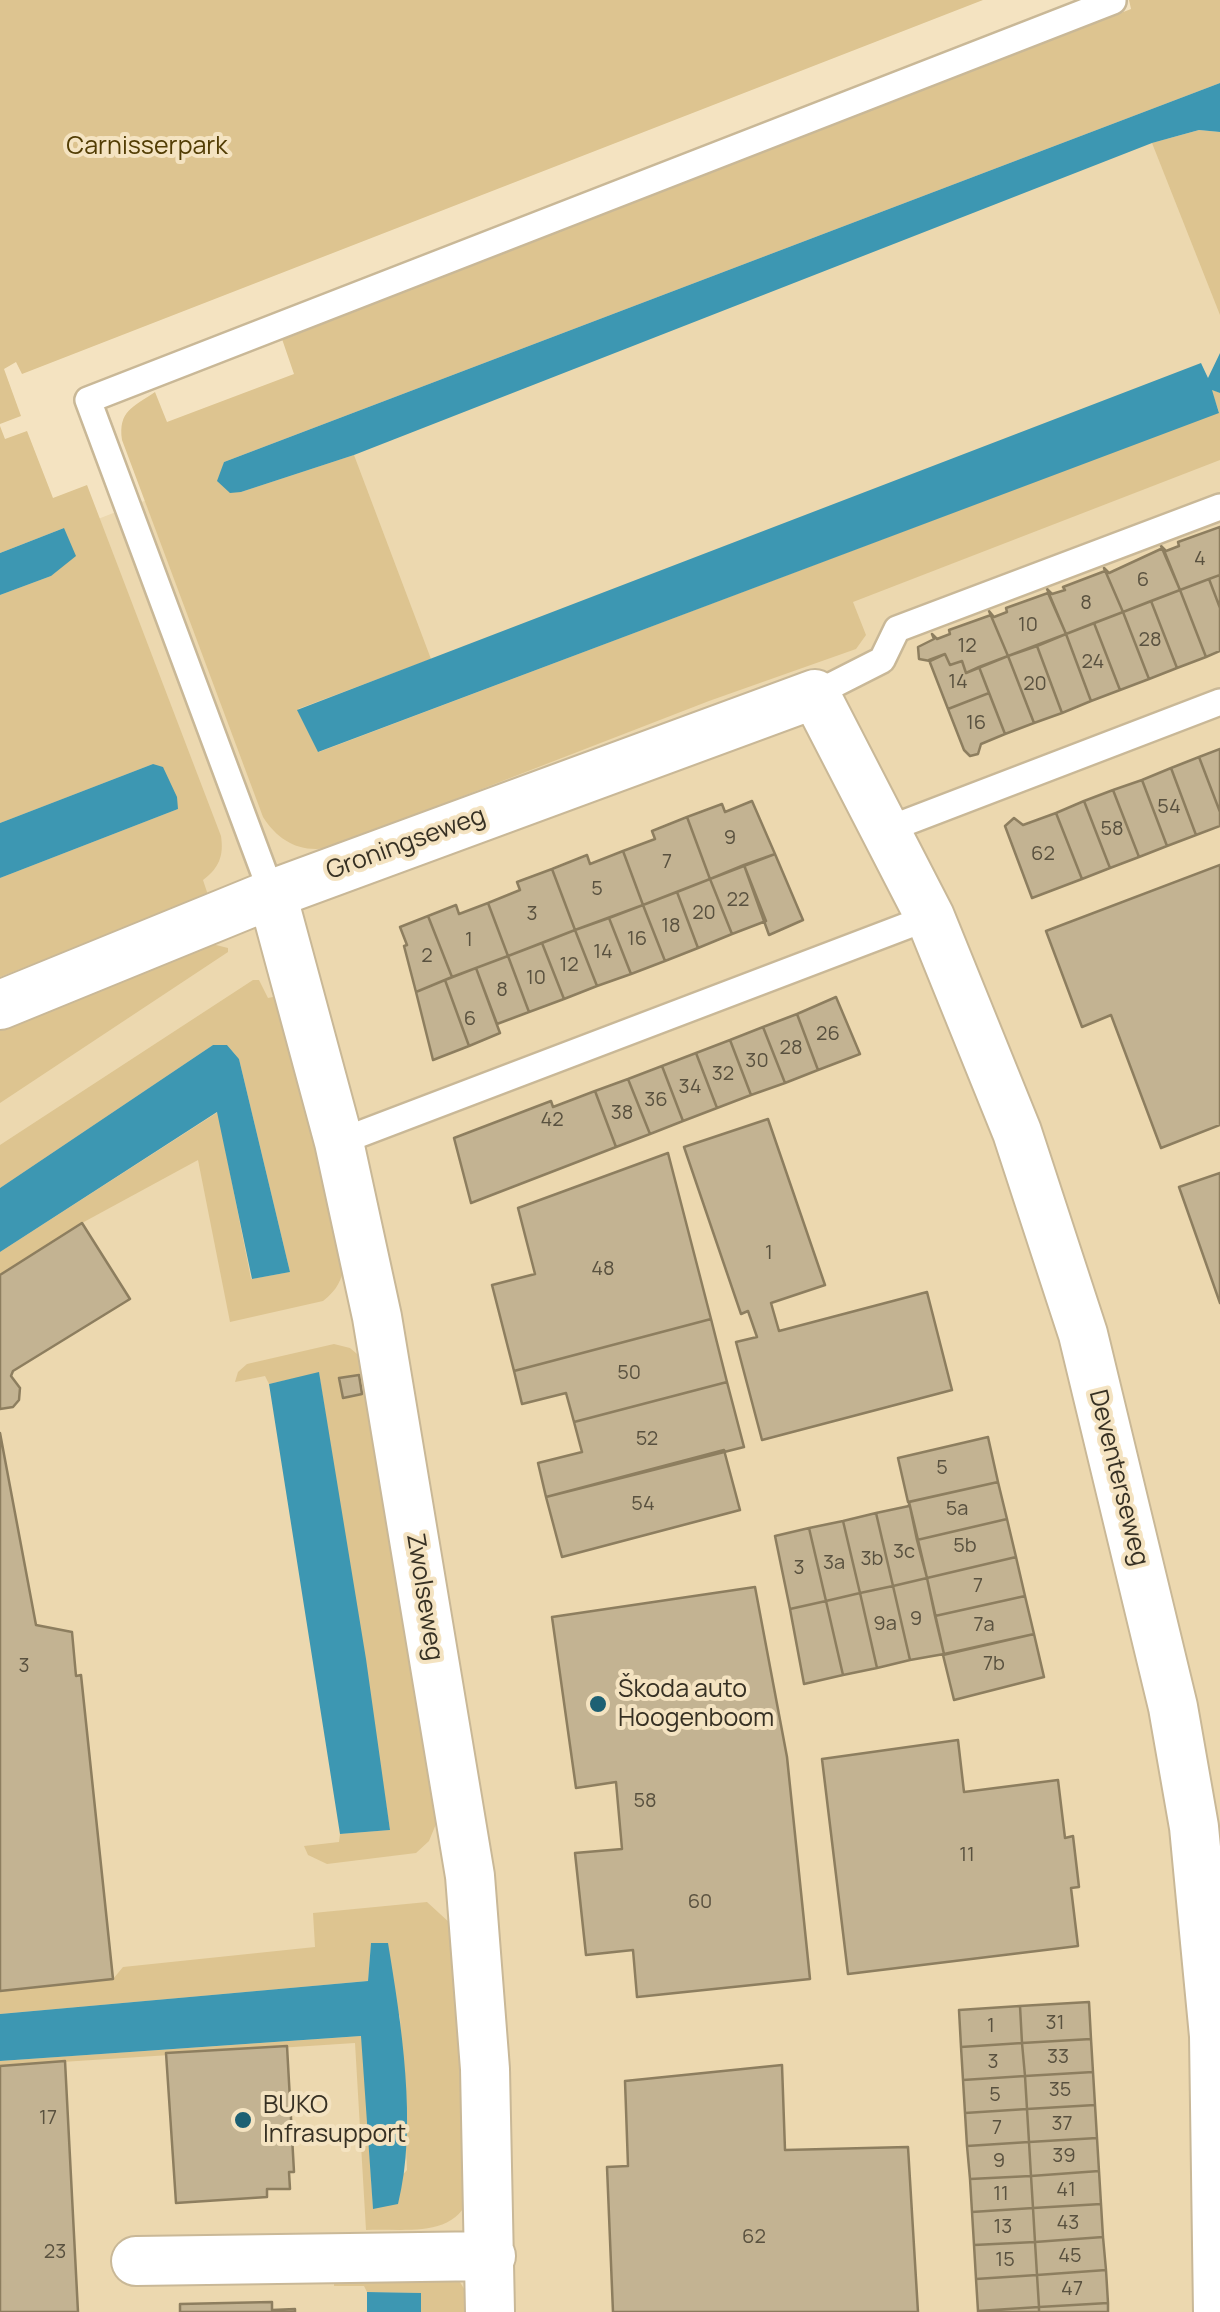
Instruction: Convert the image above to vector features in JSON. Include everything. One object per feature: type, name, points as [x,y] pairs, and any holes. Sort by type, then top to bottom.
[{"type":"street","name":"Groningseweg","points":[[0,1005],[272,894],[815,694]]},
{"type":"street","name":"Deventerseweg","points":[[815,694],[930,917],[1018,1132],[1083,1334],[1173,1707],[1207,1828],[1218,2312]]},
{"type":"street","name":"Zwolseweg","points":[[272,894],[339,1142],[377,1317],[470,1876],[485,2068],[490,2312]]},
{"type":"street","points":[[136,2260],[491,2256]]},
{"type":"lane","points":[[272,894],[88,400],[1112,0]]},
{"type":"lane","points":[[815,694],[882,660],[897,630],[1220,507]]},
{"type":"lane","points":[[886,830],[1220,702]]},
{"type":"lane","points":[[339,1142],[930,917]]},
{"type":"shaded area","points":[[1154,109],[1220,247],[1220,2312],[0,2312],[0,557]]},
{"type":"green space","name":"Carnisserpark","points":[[0,0],[983,0],[22,374],[16,362],[4,369],[21,416],[0,424]]},
{"type":"green space","points":[[1129,0],[1220,0],[1220,83],[224,462],[222,475],[241,492],[354,455],[431,659],[298,709],[319,752],[1219,412],[1211,389],[1220,393],[1220,460],[853,602],[866,635],[856,649],[709,701],[332,847],[301,847],[276,833],[263,817],[122,440],[122,422],[134,406],[155,392],[167,422],[294,374],[282,339],[1131,9]]},
{"type":"green space","points":[[1199,130],[1220,132],[1220,315],[1152,143]]},
{"type":"green space","points":[[0,426],[5,439],[27,431],[53,498],[87,485],[222,843],[219,861],[203,880],[208,895],[0,977],[0,878],[178,809],[153,764],[0,823],[0,595],[51,576],[64,528],[0,553]]},
{"type":"green space","points":[[200,945],[228,948],[228,952],[0,1103],[0,1021]]},
{"type":"green space","points":[[253,980],[259,980],[268,998],[278,996],[345,1263],[332,1293],[323,1301],[230,1322],[198,1160],[82,1223],[0,1275],[0,1252],[218,1112],[251,1279],[290,1272],[239,1059],[227,1045],[213,1045],[0,1188],[0,1145]]},
{"type":"green space","points":[[334,1344],[350,1348],[363,1359],[405,1587],[436,1824],[429,1841],[416,1853],[327,1864],[308,1855],[304,1846],[339,1842],[340,1834],[390,1830],[319,1373],[269,1384],[265,1376],[235,1382],[238,1372],[247,1364]]},
{"type":"green space","points":[[427,1902],[451,1924],[470,2195],[463,2209],[441,2225],[413,2230],[366,2230],[355,2043],[0,2066],[0,2061],[362,2036],[373,2208],[407,2170],[400,2017],[371,1944],[368,1981],[0,2014],[0,1991],[113,1979],[123,1967],[315,1947],[313,1913]]},
{"type":"green space","points":[[444,2269],[463,2286],[468,2312],[421,2312],[420,2293],[367,2292],[364,2286],[334,2286],[334,2275]]},
{"type":"water","points":[[1220,83],[1220,132],[1199,130],[1152,143],[354,455],[241,492],[230,493],[217,481],[224,462]]},
{"type":"water","points":[[1220,353],[1220,393],[1212,390],[1219,413],[318,752],[297,710],[1201,363],[1208,378]]},
{"type":"water","points":[[64,528],[76,556],[51,576],[0,595],[0,553]]},
{"type":"water","points":[[153,764],[163,767],[177,797],[178,809],[0,878],[0,823]]},
{"type":"water","points":[[213,1045],[227,1045],[239,1059],[290,1272],[252,1279],[217,1112],[0,1252],[0,1188]]},
{"type":"water","points":[[319,1372],[390,1830],[340,1834],[269,1384]]},
{"type":"water","points":[[371,1943],[388,1943],[402,2040],[407,2141],[398,2204],[373,2209],[361,2036],[0,2061],[0,2014],[368,1981]]},
{"type":"water","points":[[367,2292],[421,2293],[421,2312],[367,2312]]},
{"type":"building","points":[[1220,527],[1220,575],[1180,590],[1161,546],[1166,551],[1179,546],[1178,542]]},
{"type":"building","points":[[1163,548],[1180,590],[1123,612],[1104,568],[1109,573]]},
{"type":"building","points":[[1104,568],[1123,612],[1066,634],[1047,589],[1052,594],[1065,590],[1063,587],[1105,571]]},
{"type":"building","points":[[1220,575],[1220,608],[1209,579]]},
{"type":"building","points":[[1209,579],[1220,608],[1220,651],[1206,657],[1180,590]]},
{"type":"building","points":[[1180,590],[1206,657],[1177,668],[1151,601]]},
{"type":"building","points":[[1048,593],[1066,634],[1008,656],[989,611],[994,617],[1007,612],[1006,608]]},
{"type":"building","points":[[1151,601],[1177,668],[1149,679],[1123,612]]},
{"type":"building","points":[[1123,612],[1149,679],[1120,690],[1094,623]]},
{"type":"building","points":[[991,615],[1008,656],[966,673],[962,661],[950,665],[945,654],[930,661],[919,659],[918,647],[934,639],[932,634],[937,639],[950,634],[949,630]]},
{"type":"building","points":[[1094,623],[1120,690],[1091,701],[1066,634]]},
{"type":"building","points":[[1066,634],[1091,701],[1062,713],[1037,646]]},
{"type":"building","points":[[1037,646],[1062,713],[1034,723],[1008,656]]},
{"type":"building","points":[[945,654],[950,665],[962,661],[966,673],[979,667],[989,693],[948,709],[929,660]]},
{"type":"building","points":[[1008,656],[1034,723],[1005,734],[979,667]]},
{"type":"building","points":[[989,693],[1005,734],[981,744],[978,754],[970,756],[948,709]]},
{"type":"building","points":[[1220,749],[1220,812],[1199,757]]},
{"type":"building","points":[[1199,757],[1220,812],[1220,826],[1196,835],[1171,768]]},
{"type":"building","points":[[1171,768],[1196,835],[1167,846],[1142,780]]},
{"type":"building","points":[[1142,780],[1167,846],[1139,857],[1113,790]]},
{"type":"building","points":[[1113,790],[1139,857],[1110,868],[1084,801]]},
{"type":"building","points":[[752,801],[775,854],[710,879],[687,817],[722,804],[725,812]]},
{"type":"building","points":[[1084,801],[1110,868],[1082,879],[1056,813]]},
{"type":"building","points":[[1056,813],[1082,879],[1032,898],[1005,826],[1014,818],[1023,825]]},
{"type":"building","points":[[687,817],[710,879],[643,905],[623,851],[655,839],[652,831]]},
{"type":"building","points":[[623,851],[643,905],[575,930],[552,869],[587,855],[590,864]]},
{"type":"building","points":[[775,854],[803,920],[769,935],[744,865]]},
{"type":"building","points":[[744,865],[766,921],[732,934],[710,879]]},
{"type":"building","points":[[1220,865],[1220,1125],[1161,1148],[1111,1015],[1082,1027],[1046,931]]},
{"type":"building","points":[[552,869],[575,930],[508,956],[488,903],[520,890],[517,882]]},
{"type":"building","points":[[710,879],[732,934],[698,948],[677,892]]},
{"type":"building","points":[[677,892],[698,948],[665,961],[643,905]]},
{"type":"building","points":[[488,903],[508,956],[452,977],[428,916],[456,905],[459,914]]},
{"type":"building","points":[[643,905],[665,961],[631,974],[609,918]]},
{"type":"building","points":[[428,916],[452,977],[416,992],[400,927]]},
{"type":"building","points":[[609,918],[631,974],[597,986],[575,930]]},
{"type":"building","points":[[575,930],[597,986],[564,999],[542,943]]},
{"type":"building","points":[[542,943],[564,999],[529,1012],[508,956]]},
{"type":"building","points":[[508,956],[529,1012],[497,1024],[476,968]]},
{"type":"building","points":[[476,968],[500,1033],[469,1046],[445,980]]},
{"type":"building","points":[[445,980],[469,1046],[433,1060],[416,992]]},
{"type":"building","points":[[836,997],[860,1054],[818,1070],[797,1014]]},
{"type":"building","points":[[797,1014],[818,1070],[785,1083],[763,1027]]},
{"type":"building","points":[[763,1027],[785,1083],[751,1095],[730,1040]]},
{"type":"building","points":[[730,1040],[751,1095],[717,1108],[696,1053]]},
{"type":"building","points":[[696,1053],[717,1108],[683,1121],[662,1066]]},
{"type":"building","points":[[662,1066],[683,1121],[650,1134],[628,1079]]},
{"type":"building","points":[[628,1079],[650,1134],[616,1147],[595,1091]]},
{"type":"building","points":[[595,1091],[616,1147],[471,1203],[454,1138],[551,1101],[553,1107]]},
{"type":"building","points":[[768,1119],[825,1285],[771,1303],[779,1331],[927,1292],[952,1390],[762,1440],[736,1342],[757,1337],[748,1311],[741,1314],[684,1147]]},
{"type":"building","points":[[668,1153],[711,1319],[514,1371],[492,1285],[535,1274],[518,1208]]},
{"type":"building","points":[[1220,1173],[1220,1303],[1179,1187]]},
{"type":"building","points":[[82,1223],[130,1299],[13,1371],[11,1376],[20,1388],[19,1400],[13,1407],[0,1409],[0,1275]]},
{"type":"building","points":[[711,1319],[727,1382],[574,1422],[566,1393],[522,1404],[514,1371]]},
{"type":"building","points":[[359,1375],[362,1394],[343,1398],[339,1378]]},
{"type":"building","points":[[727,1382],[744,1447],[546,1497],[538,1463],[582,1452],[574,1422]]},
{"type":"building","points":[[0,1433],[36,1625],[72,1632],[76,1676],[81,1675],[113,1979],[0,1991]]},
{"type":"building","points":[[988,1437],[998,1482],[908,1502],[898,1458]]},
{"type":"building","points":[[724,1450],[740,1510],[562,1557],[546,1497]]},
{"type":"building","points":[[998,1482],[1007,1519],[917,1540],[909,1502]]},
{"type":"building","points":[[909,1502],[927,1578],[893,1586],[876,1513],[909,1506]]},
{"type":"building","points":[[876,1513],[893,1586],[860,1593],[843,1521]]},
{"type":"building","points":[[1007,1519],[1016,1557],[927,1578],[917,1540]]},
{"type":"building","points":[[843,1521],[860,1593],[826,1601],[809,1528]]},
{"type":"building","points":[[809,1528],[826,1601],[790,1609],[775,1536]]},
{"type":"building","points":[[1016,1557],[1025,1596],[935,1616],[927,1578]]},
{"type":"building","points":[[927,1578],[944,1654],[910,1660],[893,1586]]},
{"type":"building","points":[[893,1586],[910,1660],[877,1668],[860,1593]]},
{"type":"building","points":[[755,1587],[787,1757],[810,1979],[637,1997],[633,1950],[586,1955],[575,1853],[622,1849],[616,1782],[576,1788],[552,1617]]},
{"type":"building","points":[[860,1593],[877,1668],[843,1675],[826,1601]]},
{"type":"building","points":[[1025,1596],[1034,1634],[944,1654],[935,1616]]},
{"type":"building","points":[[826,1601],[843,1675],[804,1684],[790,1609]]},
{"type":"building","points":[[1034,1634],[1044,1677],[954,1700],[943,1655]]},
{"type":"building","points":[[958,1740],[964,1792],[1058,1780],[1065,1838],[1073,1836],[1079,1887],[1071,1888],[1078,1946],[848,1974],[822,1759]]},
{"type":"building","points":[[1089,2002],[1091,2039],[1022,2043],[1020,2006]]},
{"type":"building","points":[[1020,2006],[1022,2043],[961,2047],[959,2010]]},
{"type":"building","points":[[1091,2039],[1093,2072],[1025,2076],[1022,2043]]},
{"type":"building","points":[[1022,2043],[1025,2076],[963,2080],[961,2047]]},
{"type":"building","points":[[287,2046],[294,2172],[289,2172],[290,2189],[267,2189],[267,2197],[176,2203],[166,2053]]},
{"type":"building","points":[[65,2061],[78,2312],[0,2312],[0,2066]]},
{"type":"building","points":[[782,2065],[785,2150],[908,2147],[918,2312],[613,2312],[607,2167],[628,2166],[625,2081]]},
{"type":"building","points":[[1093,2072],[1095,2105],[1027,2109],[1025,2076]]},
{"type":"building","points":[[1025,2076],[1027,2109],[965,2113],[963,2080]]},
{"type":"building","points":[[1095,2105],[1097,2138],[1029,2142],[1027,2109]]},
{"type":"building","points":[[1027,2109],[1029,2142],[967,2146],[965,2113]]},
{"type":"building","points":[[1097,2138],[1099,2171],[1031,2176],[1029,2142]]},
{"type":"building","points":[[1029,2142],[1031,2176],[970,2179],[967,2146]]},
{"type":"building","points":[[1099,2171],[1101,2204],[1033,2208],[1031,2176]]},
{"type":"building","points":[[1031,2176],[1033,2208],[972,2212],[970,2179]]},
{"type":"building","points":[[1101,2204],[1103,2237],[1035,2242],[1033,2208]]},
{"type":"building","points":[[1033,2208],[1035,2242],[974,2245],[972,2212]]},
{"type":"building","points":[[1103,2237],[1106,2270],[1037,2275],[1035,2242]]},
{"type":"building","points":[[1035,2242],[1037,2275],[976,2279],[974,2245]]},
{"type":"building","points":[[1106,2270],[1108,2303],[1039,2307],[1037,2275]]},
{"type":"building","points":[[1037,2275],[1039,2307],[978,2311],[976,2279]]},
{"type":"building","points":[[272,2302],[272,2310],[295,2312],[180,2312],[180,2304]]},
{"type":"building","points":[[1108,2303],[1108,2312],[1039,2312],[1039,2307]]},
{"type":"building","points":[[1039,2307],[1039,2312],[978,2312],[978,2311]]},
{"type":"place","name":"Škoda auto Hoogenboom","points":[[598,1704]]},
{"type":"place","name":"BUKO Infrasupport","points":[[243,2120]]}]
